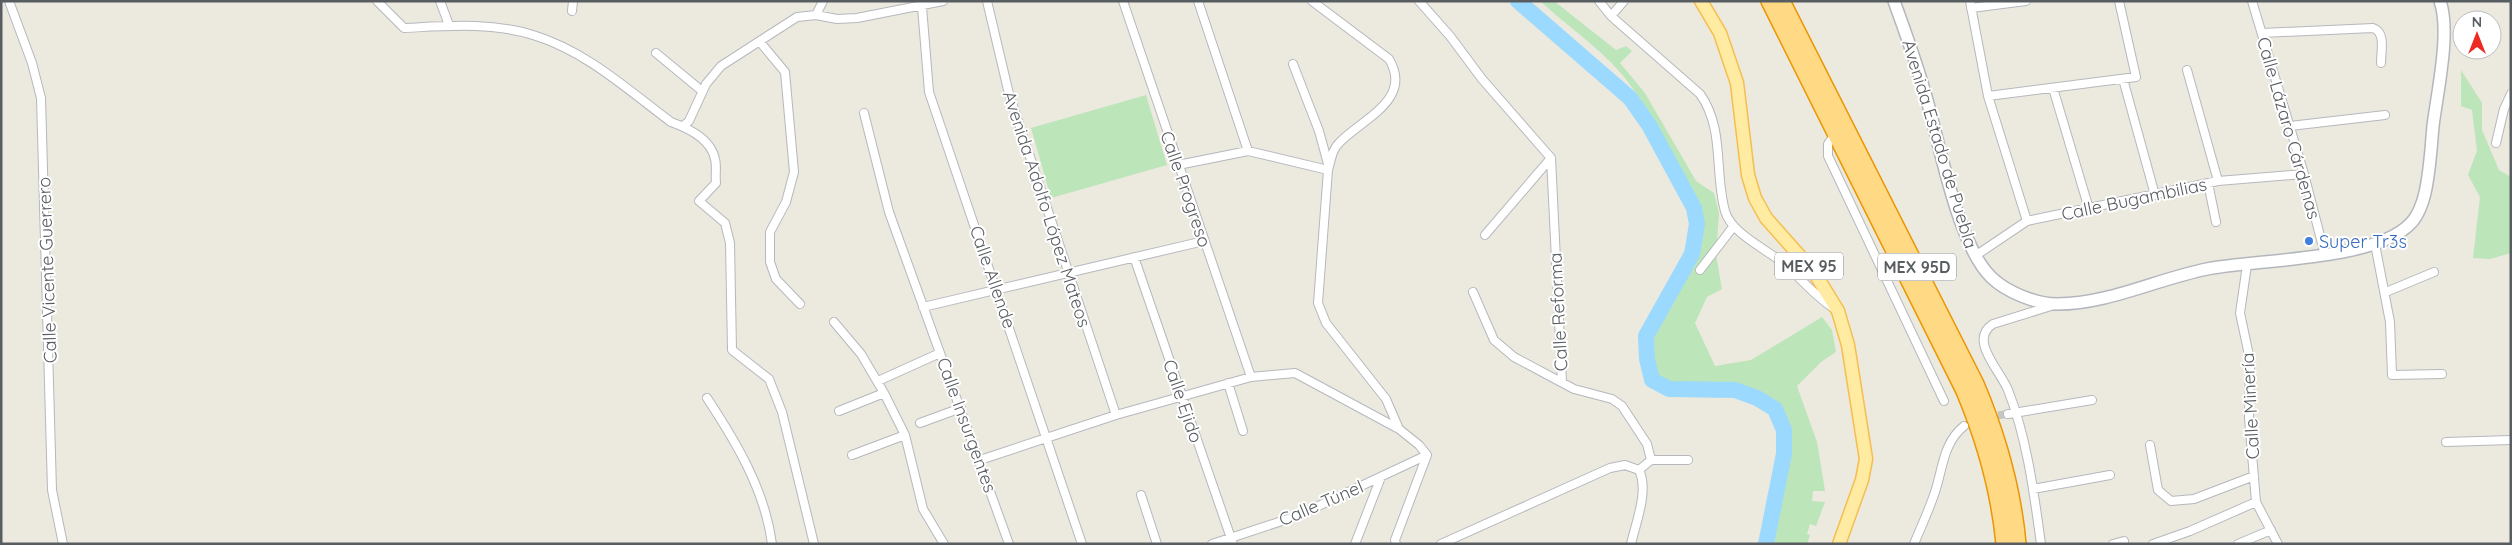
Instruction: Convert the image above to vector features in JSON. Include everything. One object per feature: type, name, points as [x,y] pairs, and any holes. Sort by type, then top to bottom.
[{"type":"highway","name":"MEX 95D","points":[[1769,1],[1964,391],[1978,423],[1996,487],[2004,544]]},
{"type":"highway","name":"MEX 95D","points":[[1782,1],[1976,384],[2000,450],[2009,485],[2018,544]]},
{"type":"main road","name":"MEX 95","points":[[1701,1],[1720,33],[1737,83],[1748,176],[1755,198],[1766,218],[1814,272],[1838,311],[1848,345],[1866,459],[1862,480],[1839,544]]},
{"type":"street","name":"Calle Vicente Guerrero","points":[[9,1],[32,63],[41,98],[52,490],[63,544]]},
{"type":"street","points":[[377,1],[404,28],[449,26],[502,29],[534,35],[589,60],[671,122],[683,126],[708,142],[715,158],[716,183],[699,201],[725,223],[730,252],[732,350],[769,379],[782,412],[814,544]]},
{"type":"street","points":[[440,1],[449,26]]},
{"type":"street","points":[[572,11],[573,1]]},
{"type":"street","points":[[816,15],[823,1]]},
{"type":"street","points":[[683,126],[689,121],[702,91],[721,66],[797,17],[816,15],[837,19],[857,18],[922,7],[943,1]]},
{"type":"street","name":"Avenida Adolfo López Mateos","points":[[987,1],[1009,94],[1066,272],[1116,415]]},
{"type":"street","name":"Calle Progreso","points":[[1123,1],[1251,377]]},
{"type":"street","points":[[1198,1],[1248,151]]},
{"type":"street","points":[[1312,1],[1389,59],[1396,70],[1397,82],[1393,94],[1375,114],[1339,142],[1332,154],[1329,168],[1318,302],[1326,323],[1386,399],[1399,429]]},
{"type":"street","points":[[1419,1],[1450,36],[1482,79],[1551,158],[1485,235]]},
{"type":"street","points":[[1599,1],[1611,16],[1700,94],[1710,107],[1715,125],[1725,212],[1733,227],[1786,266],[1813,293],[1838,311]]},
{"type":"street","points":[[1611,16],[1624,1]]},
{"type":"street","name":"Avenida Estado de Puebla","points":[[1894,1],[1925,92],[1958,211],[1975,256],[1991,278],[2009,289],[2040,302],[2056,304],[2085,302],[2208,269],[2325,255],[2375,244],[2398,234],[2412,222],[2425,194],[2444,41],[2440,1]]},
{"type":"street","points":[[2026,1],[1971,5],[1988,96],[2027,221]]},
{"type":"street","points":[[1988,96],[2136,76],[2119,1]]},
{"type":"street","name":"Calle Lázaro Cárdenas","points":[[2252,1],[2304,174],[2325,255]]},
{"type":"street","name":"Calle Allende","points":[[922,7],[929,92],[998,291],[1082,544]]},
{"type":"street","points":[[2262,33],[2374,28],[2382,34],[2381,63]]},
{"type":"street","points":[[760,42],[785,72],[794,172],[786,202],[770,232],[770,262],[776,280],[800,304]]},
{"type":"street","points":[[656,53],[702,91]]},
{"type":"street","points":[[1293,64],[1319,131],[1329,168]]},
{"type":"street","points":[[2187,70],[2218,181]]},
{"type":"street","points":[[2122,79],[2155,195]]},
{"type":"street","points":[[2053,88],[2089,209]]},
{"type":"street","points":[[2496,143],[2504,110],[2511,94]]},
{"type":"street","name":"Calle Insurgentes","points":[[864,113],[889,212],[1009,544]]},
{"type":"street","points":[[2290,126],[2385,115]]},
{"type":"street","points":[[1836,133],[1828,144],[1828,156],[1944,401]]},
{"type":"street","points":[[1178,165],[1248,151],[1329,168]]},
{"type":"street","name":"Calle Reforma","points":[[1551,158],[1562,382],[1574,389],[1612,399],[1622,406],[1647,444],[1651,460]]},
{"type":"street","name":"Calle Bugambilias","points":[[1975,256],[2027,221],[2218,181],[2304,174]]},
{"type":"street","points":[[2208,183],[2216,222]]},
{"type":"street","points":[[1700,270],[1733,227]]},
{"type":"street","points":[[923,307],[998,291],[1066,272],[1204,241]]},
{"type":"street","points":[[2375,244],[2386,292],[2390,322],[2392,375],[2442,374]]},
{"type":"street","name":"Calle Ejido","points":[[1134,257],[1232,541]]},
{"type":"street","name":"Calle Minería","points":[[2247,264],[2240,313],[2250,360],[2249,418],[2256,502],[2278,544]]},
{"type":"street","points":[[2386,292],[2434,272]]},
{"type":"street","points":[[1473,292],[1494,340],[1514,357],[1562,382]]},
{"type":"street","points":[[2041,544],[2033,489],[2012,413],[2007,387],[1983,345],[1982,336],[1985,329],[1994,324],[2056,304]]},
{"type":"street","points":[[834,322],[860,354],[878,381],[905,435],[923,508],[944,544]]},
{"type":"street","points":[[878,381],[940,353]]},
{"type":"street","points":[[980,460],[1116,415],[1228,383],[1251,377],[1295,373],[1399,429],[1427,454],[1395,540],[1396,544]]},
{"type":"street","points":[[1228,383],[1243,431]]},
{"type":"street","points":[[839,411],[884,393]]},
{"type":"street","points":[[707,398],[733,436],[754,480],[769,521],[772,544]]},
{"type":"street","points":[[2012,413],[2092,400]]},
{"type":"street","points":[[920,423],[961,408]]},
{"type":"street","points":[[1914,544],[1935,492],[1948,445],[1954,434],[1964,426]]},
{"type":"street","points":[[852,456],[905,435]]},
{"type":"street","points":[[2446,442],[2511,440]]},
{"type":"street","points":[[2150,445],[2158,490],[2171,501],[2194,499],[2254,476]]},
{"type":"street","name":"Calle Túnel","points":[[1212,544],[1232,541],[1297,516],[1427,454]]},
{"type":"street","points":[[1639,470],[1651,460],[1688,460]]},
{"type":"street","points":[[1441,544],[1610,468],[1625,465],[1639,470],[1643,478],[1643,489],[1631,544]]},
{"type":"street","points":[[2033,489],[2110,475]]},
{"type":"street","points":[[1355,544],[1381,477]]},
{"type":"street","points":[[1140,495],[1157,544]]},
{"type":"street","points":[[2153,544],[2190,531],[2256,502]]},
{"type":"street","points":[[1845,529],[1848,544]]},
{"type":"street","points":[[2238,544],[2272,530]]},
{"type":"street","points":[[1459,535],[1461,544]]},
{"type":"street","points":[[2113,544],[2124,541]]},
{"type":"green space","points":[[1540,1],[1554,1],[1616,50],[1626,46],[1632,51],[1620,63],[1645,93],[1696,181],[1714,193],[1719,213],[1716,255],[1722,289],[1707,297],[1695,323],[1715,366],[1751,360],[1822,317],[1832,330],[1836,352],[1821,362],[1797,386],[1817,442],[1825,491],[1813,491],[1812,501],[1825,502],[1816,526],[1810,524],[1807,534],[1810,535],[1807,544],[1771,544],[1786,472],[1787,456],[1782,429],[1764,402],[1748,393],[1729,390],[1670,387],[1653,379],[1641,364],[1639,352],[1644,338],[1694,254],[1697,240],[1696,225],[1674,168],[1639,97],[1619,71],[1601,53]]},
{"type":"green space","points":[[2461,70],[2482,103],[2482,130],[2499,170],[2511,177],[2511,253],[2490,259],[2473,258],[2480,197],[2468,175],[2477,151],[2472,110],[2461,106]]},
{"type":"green space","points":[[1146,95],[1167,165],[1051,198],[1031,128]]},
{"type":"waterway","points":[[1518,1],[1630,98],[1649,125],[1694,208],[1697,224],[1692,254],[1646,336],[1647,359],[1652,380],[1669,389],[1735,390],[1757,398],[1775,409],[1784,430],[1784,454],[1766,544]]},
{"type":"tunnel","points":[[1964,426],[1986,417],[2008,414]]},
{"type":"place","name":"Super Tr3s","points":[[2309,241]]}]
